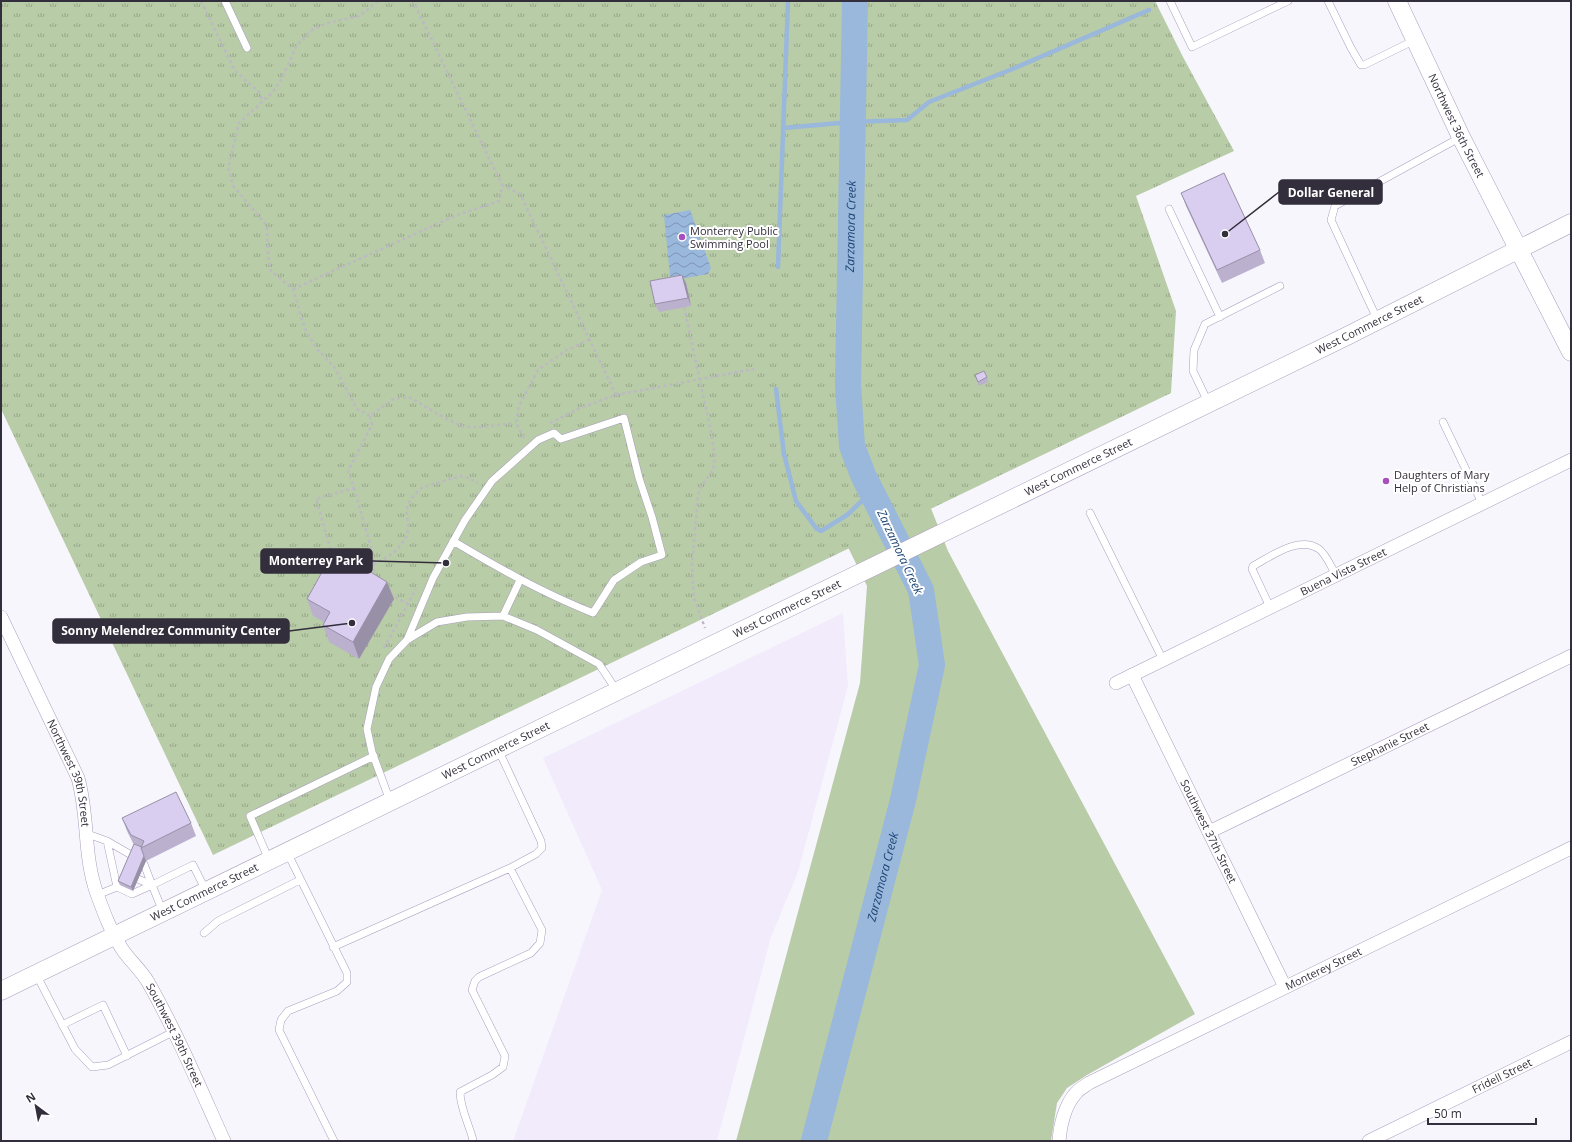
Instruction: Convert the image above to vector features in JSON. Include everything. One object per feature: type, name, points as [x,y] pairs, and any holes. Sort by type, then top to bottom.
[{"type":"main road","name":"Northwest 36th Street","points":[[1397,1],[1461,137],[1571,352]]},
{"type":"main road","name":"West Commerce Street","points":[[1,991],[1378,321],[1518,248],[1571,223]]},
{"type":"street","name":"Buena Vista Street","points":[[1116,683],[1571,460]]},
{"type":"street","name":"Northwest 39th Street","points":[[1,617],[78,778],[84,804],[88,861],[97,895],[114,936]]},
{"type":"street","name":"Stephanie Street","points":[[1209,832],[1571,656]]},
{"type":"street","name":"Southwest 37th Street","points":[[1132,675],[1286,987]]},
{"type":"street","name":"Monterey Street","points":[[1059,1141],[1064,1115],[1069,1104],[1076,1092],[1089,1083],[1571,848]]},
{"type":"street","name":"Southwest 39th Street","points":[[114,936],[123,950],[148,981],[174,1032],[224,1141]]},
{"type":"street","name":"Fridell Street","points":[[1369,1141],[1571,1042]]},
{"type":"lane","points":[[225,1],[247,48]]},
{"type":"lane","points":[[1172,2],[1192,47],[1288,1]]},
{"type":"lane","points":[[1328,1],[1361,65],[1364,65],[1416,40]]},
{"type":"lane","points":[[1378,321],[1331,220],[1335,206],[1461,137]]},
{"type":"lane","points":[[1168,209],[1220,317]]},
{"type":"lane","points":[[1208,403],[1193,370],[1194,350],[1205,324],[1280,286]]},
{"type":"lane","points":[[407,640],[433,578],[453,541],[465,520],[492,481],[538,440],[554,433],[562,439],[624,418],[639,478],[652,517],[662,555],[641,562],[614,580],[593,613],[555,598],[520,580],[453,541]]},
{"type":"lane","points":[[1443,422],[1482,503]]},
{"type":"lane","points":[[1090,513],[1163,660]]},
{"type":"lane","points":[[1270,608],[1252,569],[1253,566],[1294,545],[1310,545],[1320,549],[1336,575]]},
{"type":"lane","points":[[503,616],[520,580]]},
{"type":"lane","points":[[390,802],[374,756],[367,729],[376,687],[389,659],[407,640],[436,622],[467,616],[503,616],[537,630],[599,664],[617,691]]},
{"type":"lane","points":[[333,947],[510,868],[536,854],[542,848],[541,841],[498,749]]},
{"type":"lane","points":[[270,860],[250,816],[374,756]]},
{"type":"lane","points":[[85,833],[107,841],[133,856]]},
{"type":"lane","points":[[107,841],[116,869],[117,887]]},
{"type":"lane","points":[[286,852],[347,972],[347,982],[337,991],[288,1012],[281,1020],[279,1030],[334,1141]]},
{"type":"lane","points":[[144,864],[163,912]]},
{"type":"lane","points":[[97,895],[117,887],[132,894],[193,865],[206,892]]},
{"type":"lane","points":[[472,1141],[470,1126],[460,1098],[460,1092],[492,1075],[503,1067],[505,1056],[472,990],[475,981],[479,977],[531,953],[540,943],[542,930],[510,868]]},
{"type":"lane","points":[[138,879],[152,885]]},
{"type":"lane","points":[[204,933],[218,920],[300,880]]},
{"type":"lane","points":[[36,974],[75,1049],[92,1067],[108,1065],[174,1032]]},
{"type":"lane","points":[[62,1024],[102,1005],[127,1056]]},
{"type":"path","points":[[201,1],[235,71],[258,92],[263,101]]},
{"type":"path","points":[[370,416],[357,409],[335,368],[317,349],[305,330],[293,289],[271,271],[268,256],[267,226],[234,187],[228,168],[239,123],[273,92],[282,78],[297,46],[314,29],[328,23],[359,16],[378,1]]},
{"type":"path","points":[[293,289],[457,215],[500,201],[502,185],[413,1]]},
{"type":"path","points":[[502,185],[520,194],[616,395]]},
{"type":"path","points":[[684,308],[709,420],[715,456],[713,470],[700,488],[698,495],[692,566],[694,598],[705,628]]},
{"type":"path","points":[[530,435],[524,438],[516,423],[519,406],[538,370],[565,350],[590,339]]},
{"type":"path","points":[[547,424],[580,408],[616,395],[754,369]]},
{"type":"path","points":[[370,416],[393,399],[410,396],[445,418],[464,427],[482,427],[516,423]]},
{"type":"path","points":[[370,416],[372,426],[348,471],[372,551],[376,579]]},
{"type":"path","points":[[373,564],[382,561],[394,552],[406,537],[408,529],[407,510],[411,500],[419,490],[423,487],[461,476],[479,484],[483,479]]},
{"type":"path","points":[[335,564],[316,499],[354,488]]},
{"type":"path","points":[[383,650],[418,584]]},
{"type":"path","points":[[389,594],[419,611]]},
{"type":"shaded area","points":[[843,613],[848,686],[798,872],[771,937],[717,1141],[513,1141],[602,890],[543,758]]},
{"type":"green space","points":[[1,1],[1155,1],[1183,57],[1234,151],[1136,196],[1176,311],[1171,393],[213,855],[1,409]]},
{"type":"green space","points":[[796,441],[928,501],[948,551],[1195,1014],[1087,1075],[1067,1088],[1057,1103],[1051,1141],[736,1141],[860,683],[867,586]]},
{"type":"water","points":[[690,210],[711,268],[708,274],[675,280],[670,276],[664,215]]},
{"type":"building","points":[[1224,173],[1260,250],[1217,270],[1181,193]]},
{"type":"building","points":[[682,275],[688,298],[655,304],[650,281]]},
{"type":"building","points":[[984,371],[987,377],[978,382],[975,375]]},
{"type":"building","points":[[331,556],[356,570],[359,565],[387,582],[353,642],[323,625],[330,612],[307,599]]},
{"type":"building","points":[[176,792],[191,823],[141,848],[144,841],[131,835],[122,818]]},
{"type":"building","points":[[134,844],[142,847],[144,856],[131,887],[118,881]]},
{"type":"waterway","points":[[778,267],[788,1]]},
{"type":"waterway","name":"Zarzamora Creek","points":[[814,1141],[903,800],[932,665],[921,590],[863,475],[852,446],[848,385],[855,1]]},
{"type":"waterway","points":[[783,128],[852,122],[907,120],[929,102],[1015,68],[1149,10]]},
{"type":"waterway","points":[[776,389],[784,454],[796,501],[816,528],[821,531],[847,515],[864,499],[869,486]]},
{"type":"place","name":"Dollar General","points":[[1225,234]]},
{"type":"place","name":"Monterrey Public Swimming Pool","points":[[682,237]]},
{"type":"place","name":"Daughters of Mary Help of Christians","points":[[1386,481]]},
{"type":"place","name":"Monterrey Park","points":[[446,563]]},
{"type":"place","name":"Sonny Melendrez Community Center","points":[[352,623]]}]
